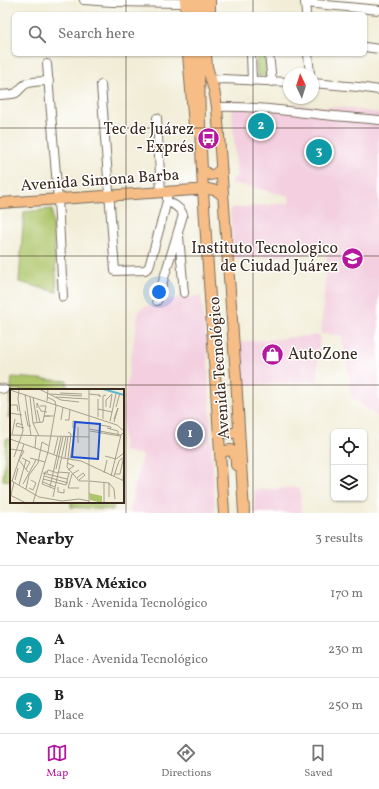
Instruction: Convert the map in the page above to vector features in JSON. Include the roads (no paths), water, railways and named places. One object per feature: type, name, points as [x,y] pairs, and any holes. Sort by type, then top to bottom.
[{"type":"main road","points":[[202,0],[203,12]]},
{"type":"main road","points":[[210,0],[210,12]]},
{"type":"main road","points":[[186,12],[188,1]]},
{"type":"main road","points":[[188,1],[194,12]]},
{"type":"main road","points":[[188,56],[197,171],[202,190]]},
{"type":"main road","name":"Avenida Tecnológico","points":[[199,56],[203,67],[211,80],[217,107],[244,513]]},
{"type":"main road","name":"Avenida Tecnológico","points":[[206,56],[203,67],[200,129],[202,190],[216,377],[224,513]]},
{"type":"main road","points":[[211,80],[213,69],[212,56]]},
{"type":"main road","points":[[202,169],[208,174],[213,175],[221,168]]},
{"type":"main road","name":"Avenida Simona Barba","points":[[0,203],[110,196],[165,195],[209,189],[216,190],[223,196]]},
{"type":"main road","points":[[218,420],[225,432],[232,433],[239,430]]},
{"type":"main road","points":[[220,454],[231,450],[236,458],[240,513]]},
{"type":"street","points":[[84,0],[112,2],[188,1]]},
{"type":"street","points":[[306,12],[305,1],[379,10]]},
{"type":"street","points":[[367,47],[379,49]]},
{"type":"street","points":[[251,56],[252,81]]},
{"type":"street","points":[[270,56],[272,82]]},
{"type":"street","points":[[308,56],[309,68]]},
{"type":"street","points":[[47,64],[58,199],[64,288],[63,297]]},
{"type":"street","points":[[211,80],[283,82]]},
{"type":"street","points":[[0,95],[15,93],[25,84],[49,81]]},
{"type":"street","points":[[319,84],[379,90]]},
{"type":"street","points":[[101,85],[115,271],[145,270],[150,265],[165,195],[157,118]]},
{"type":"street","points":[[217,107],[229,106],[283,110],[379,120]]},
{"type":"street","points":[[157,301],[182,219],[182,212],[165,195]]},
{"type":"street","points":[[179,231],[184,293]]},
{"type":"place","name":"A","points":[[261,126]]},
{"type":"place","name":"Tec de Juárez - Exprés","points":[[209,139]]},
{"type":"place","name":"B","points":[[319,152]]},
{"type":"place","name":"Instituto Tecnologico de Ciudad Juárez","points":[[353,258]]},
{"type":"place","name":"AutoZone","points":[[272,355]]},
{"type":"place","name":"BBVA México","points":[[190,434]]}]
